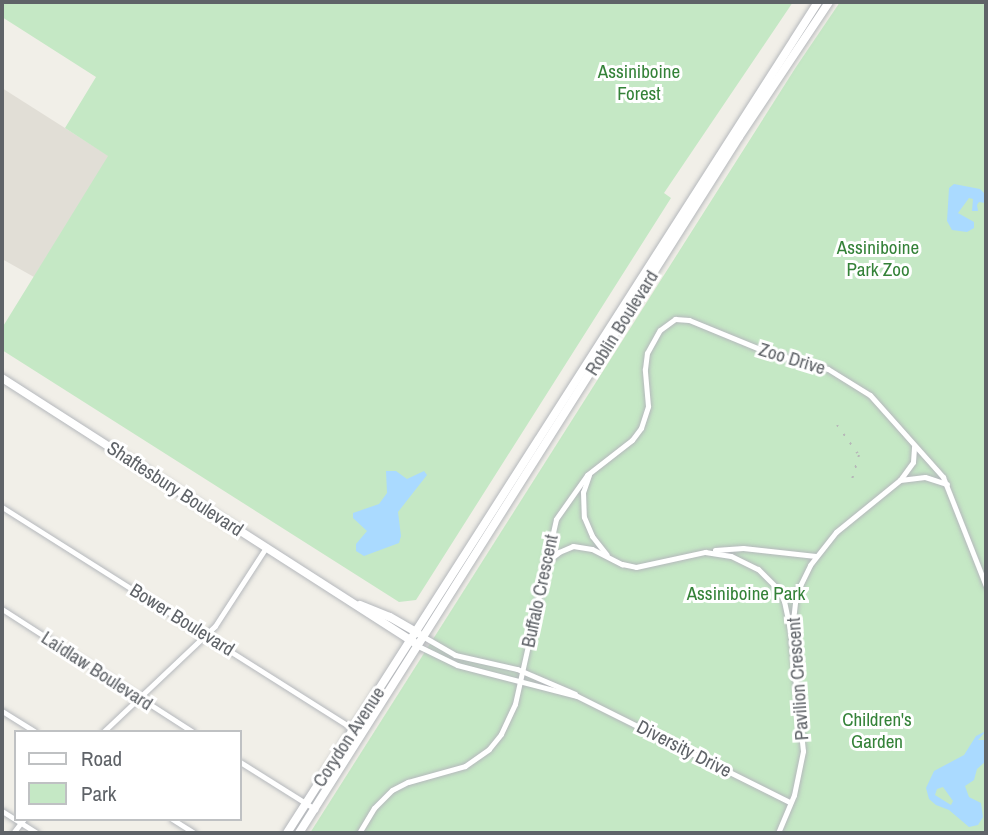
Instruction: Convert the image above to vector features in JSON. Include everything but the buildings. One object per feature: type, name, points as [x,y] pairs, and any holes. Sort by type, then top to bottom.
[{"type":"main road","name":"Roblin Boulevard","points":[[420,634],[818,2]]},
{"type":"main road","name":"Roblin Boulevard","points":[[414,643],[739,137],[829,2]]},
{"type":"main road","name":"Shaftesbury Boulevard","points":[[3,381],[414,643]]},
{"type":"main road","name":"Shaftesbury Boulevard","points":[[348,600],[390,617],[420,634]]},
{"type":"main road","name":"Corydon Avenue","points":[[288,833],[414,643]]},
{"type":"main road","name":"Corydon Avenue","points":[[299,833],[357,732]]},
{"type":"street","name":"Zoo Drive","points":[[591,472],[632,440],[641,428],[648,405],[645,369],[647,353],[660,330],[680,318],[847,378],[880,404],[914,446],[927,456],[947,484],[986,586]]},
{"type":"street","name":"Pavilion Crescent","points":[[778,833],[801,766],[803,744],[791,638],[796,594],[816,556],[845,523],[900,480],[913,462],[914,446]]},
{"type":"street","points":[[591,472],[583,492],[584,517],[592,536],[609,557]]},
{"type":"street","name":"Buffalo Crescent","points":[[359,833],[374,808],[392,790],[408,782],[459,769],[489,749],[509,720],[559,513],[591,472]]},
{"type":"street","points":[[900,480],[925,477],[947,484]]},
{"type":"street","name":"Bower Boulevard","points":[[2,507],[357,732]]},
{"type":"street","points":[[545,563],[559,551],[573,546],[592,549],[622,564],[646,566],[705,552],[743,548],[816,556]]},
{"type":"street","points":[[105,730],[137,696],[215,626],[265,549]]},
{"type":"street","points":[[705,552],[743,560],[770,578],[785,601],[791,638]]},
{"type":"street","name":"Laidlaw Boulevard","points":[[2,609],[190,730]]},
{"type":"street","name":"Diversity Drive","points":[[420,634],[463,657],[522,671],[570,690],[577,696]]},
{"type":"street","name":"Diversity Drive","points":[[414,643],[451,663],[521,679],[577,696],[790,802]]},
{"type":"street","points":[[2,711],[32,730]]},
{"type":"street","points":[[242,763],[314,809]]},
{"type":"street","points":[[13,833],[22,821],[37,833]]},
{"type":"street","points":[[175,821],[194,833]]},
{"type":"shaded area","points":[[2,88],[109,156],[34,277],[2,259]]},
{"type":"green space","name":"Assiniboine Forest","points":[[2,2],[793,2],[664,193],[671,198],[416,600],[399,602],[2,350],[2,328],[108,156],[65,128],[96,77],[2,17]]},
{"type":"green space","name":"Assiniboine Park","points":[[840,2],[986,2],[986,833],[310,833],[796,67]]},
{"type":"water","points":[[954,184],[980,189],[985,194],[985,203],[979,202],[978,211],[972,211],[973,199],[969,198],[958,213],[974,222],[974,228],[967,232],[952,230],[947,221],[949,188]]},
{"type":"water","points":[[386,471],[396,471],[407,479],[424,471],[427,475],[398,512],[401,536],[399,543],[364,556],[356,551],[356,544],[367,531],[353,518],[353,513],[379,504],[387,493]]},
{"type":"water","points":[[986,731],[978,740],[986,740],[986,761],[977,769],[974,780],[965,786],[969,797],[981,803],[983,817],[978,825],[969,827],[949,810],[929,799],[926,788],[934,771],[964,755],[976,736]],"holes":[[[943,787],[953,801],[951,805],[935,795],[937,789]]]},
{"type":"railway","points":[[837,425],[859,455],[851,483]]},
{"type":"park label","name":"Assiniboine Park Zoo","points":[[878,259]]},
{"type":"park label","name":"Children's Garden","points":[[877,731]]}]
